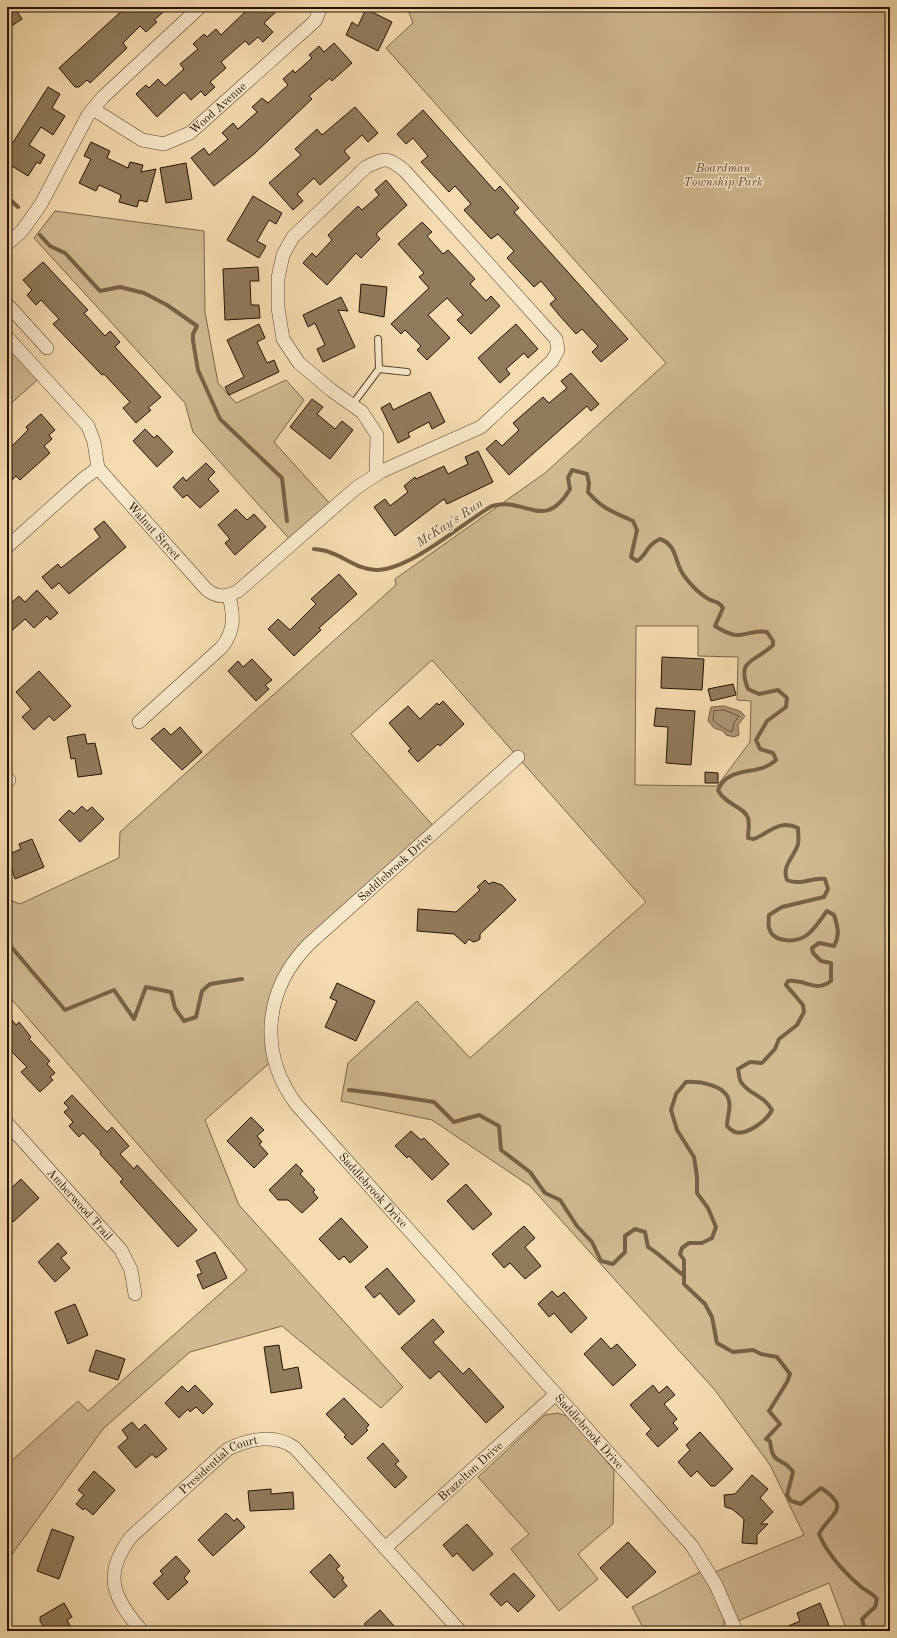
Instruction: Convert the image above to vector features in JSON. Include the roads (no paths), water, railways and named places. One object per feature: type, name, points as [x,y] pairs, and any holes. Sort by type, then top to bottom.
[{"type":"street","points":[[7,244],[22,231],[41,204],[75,139],[103,96],[200,7]]},
{"type":"street","name":"Wood Avenue","points":[[94,109],[142,140],[164,144],[190,133],[315,21],[321,7]]},
{"type":"street","points":[[139,722],[229,639],[234,616],[229,596],[238,591],[340,502],[376,474],[481,427],[552,361],[558,350],[556,339],[404,170],[391,160],[381,160],[366,167],[293,237],[283,255],[278,278],[278,308],[283,339],[299,363],[331,390],[362,412],[377,434],[376,474]]},
{"type":"street","points":[[7,304],[47,348]]},
{"type":"street","points":[[7,337],[88,426],[94,442],[98,468],[83,479],[7,547]]},
{"type":"street","name":"Walnut Street","points":[[98,468],[207,590],[219,597],[229,596]]},
{"type":"street","name":"Saddlebrook Drive","points":[[518,757],[299,954],[291,965],[278,990],[272,1017],[271,1033],[274,1059],[278,1072],[296,1104],[692,1546],[716,1585],[736,1631]]},
{"type":"street","name":"Amberwood Trail","points":[[7,1123],[121,1250],[131,1270],[135,1294]]},
{"type":"street","name":"Brazelton Drive","points":[[385,1548],[556,1394]]},
{"type":"street","name":"Presidential Court","points":[[142,1631],[128,1615],[116,1593],[114,1573],[122,1549],[131,1536],[228,1450],[241,1443],[271,1440],[287,1442],[295,1448],[460,1631]]},
{"type":"lane","points":[[352,404],[379,369],[378,338]]},
{"type":"lane","points":[[379,369],[407,372]]},
{"type":"water","points":[[724,706],[740,711],[745,716],[738,725],[739,735],[734,737],[726,735],[723,731],[714,728],[708,721],[711,707]]},
{"type":"waterway","name":"McKay's Run","points":[[7,197],[18,207]]},
{"type":"waterway","name":"McKay's Run","points":[[40,235],[50,246],[65,253],[100,291],[120,287],[144,293],[167,305],[197,326],[193,334],[193,341],[198,370],[220,419],[282,478],[287,521]]},
{"type":"waterway","name":"McKay's Run","points":[[314,549],[327,551],[371,570],[392,567],[421,554],[492,506],[504,504],[543,511],[551,509],[561,502],[570,489],[568,478],[572,470],[587,474],[589,483],[588,492],[593,498],[609,510],[633,521],[637,530],[631,557],[637,561],[655,541],[660,539],[666,542],[673,550],[681,571],[696,590],[710,600],[719,603],[723,608],[715,626],[733,635],[767,632],[773,641],[773,645],[749,662],[744,672],[748,689],[759,694],[778,690],[787,698],[786,707],[767,721],[756,740],[760,749],[773,753],[776,760],[761,768],[729,777],[723,782],[718,790],[725,799],[746,814],[749,823],[748,838],[754,839],[780,826],[786,825],[798,828],[798,844],[787,866],[787,880],[792,882],[801,882],[815,879],[825,879],[828,889],[824,897],[782,907],[769,915],[769,928],[771,933],[780,939],[797,939],[810,933],[827,911],[834,915],[838,931],[834,946],[819,943],[812,948],[813,953],[821,961],[831,963],[831,981],[820,986],[788,981],[786,985],[803,1005],[804,1012],[797,1025],[779,1039],[775,1049],[762,1063],[750,1062],[738,1069],[740,1081],[744,1086],[764,1101],[772,1110],[766,1118],[756,1126],[740,1133],[730,1129],[727,1126],[730,1107],[727,1096],[723,1091],[711,1085],[698,1082],[686,1082],[676,1094],[671,1110],[677,1130],[694,1157],[697,1177],[697,1193],[708,1208],[716,1227],[712,1238],[702,1243],[689,1243],[682,1248],[680,1254],[684,1260],[684,1284],[705,1304],[712,1317],[717,1343],[733,1352],[753,1350],[761,1354],[777,1357],[790,1374],[787,1382],[769,1411],[780,1424],[766,1439],[770,1441],[773,1455],[789,1467],[793,1472],[787,1495],[791,1501],[801,1504],[821,1488],[831,1495],[836,1501],[836,1511],[819,1534],[831,1555],[848,1575],[877,1599],[875,1607],[862,1619],[865,1631]]},
{"type":"waterway","points":[[7,942],[65,1010],[114,990],[134,1019],[146,987],[171,992],[175,1008],[184,1021],[196,1017],[202,991],[210,984],[242,979]]},
{"type":"waterway","points":[[349,1090],[434,1102],[454,1122],[479,1115],[499,1126],[501,1150],[530,1172],[545,1193],[560,1200],[577,1226],[592,1242],[601,1261],[613,1264],[625,1252],[625,1236],[635,1229],[645,1232],[648,1247],[683,1275]]},
{"type":"park label","name":"Boardman Township Park","points":[[723,175]]}]
